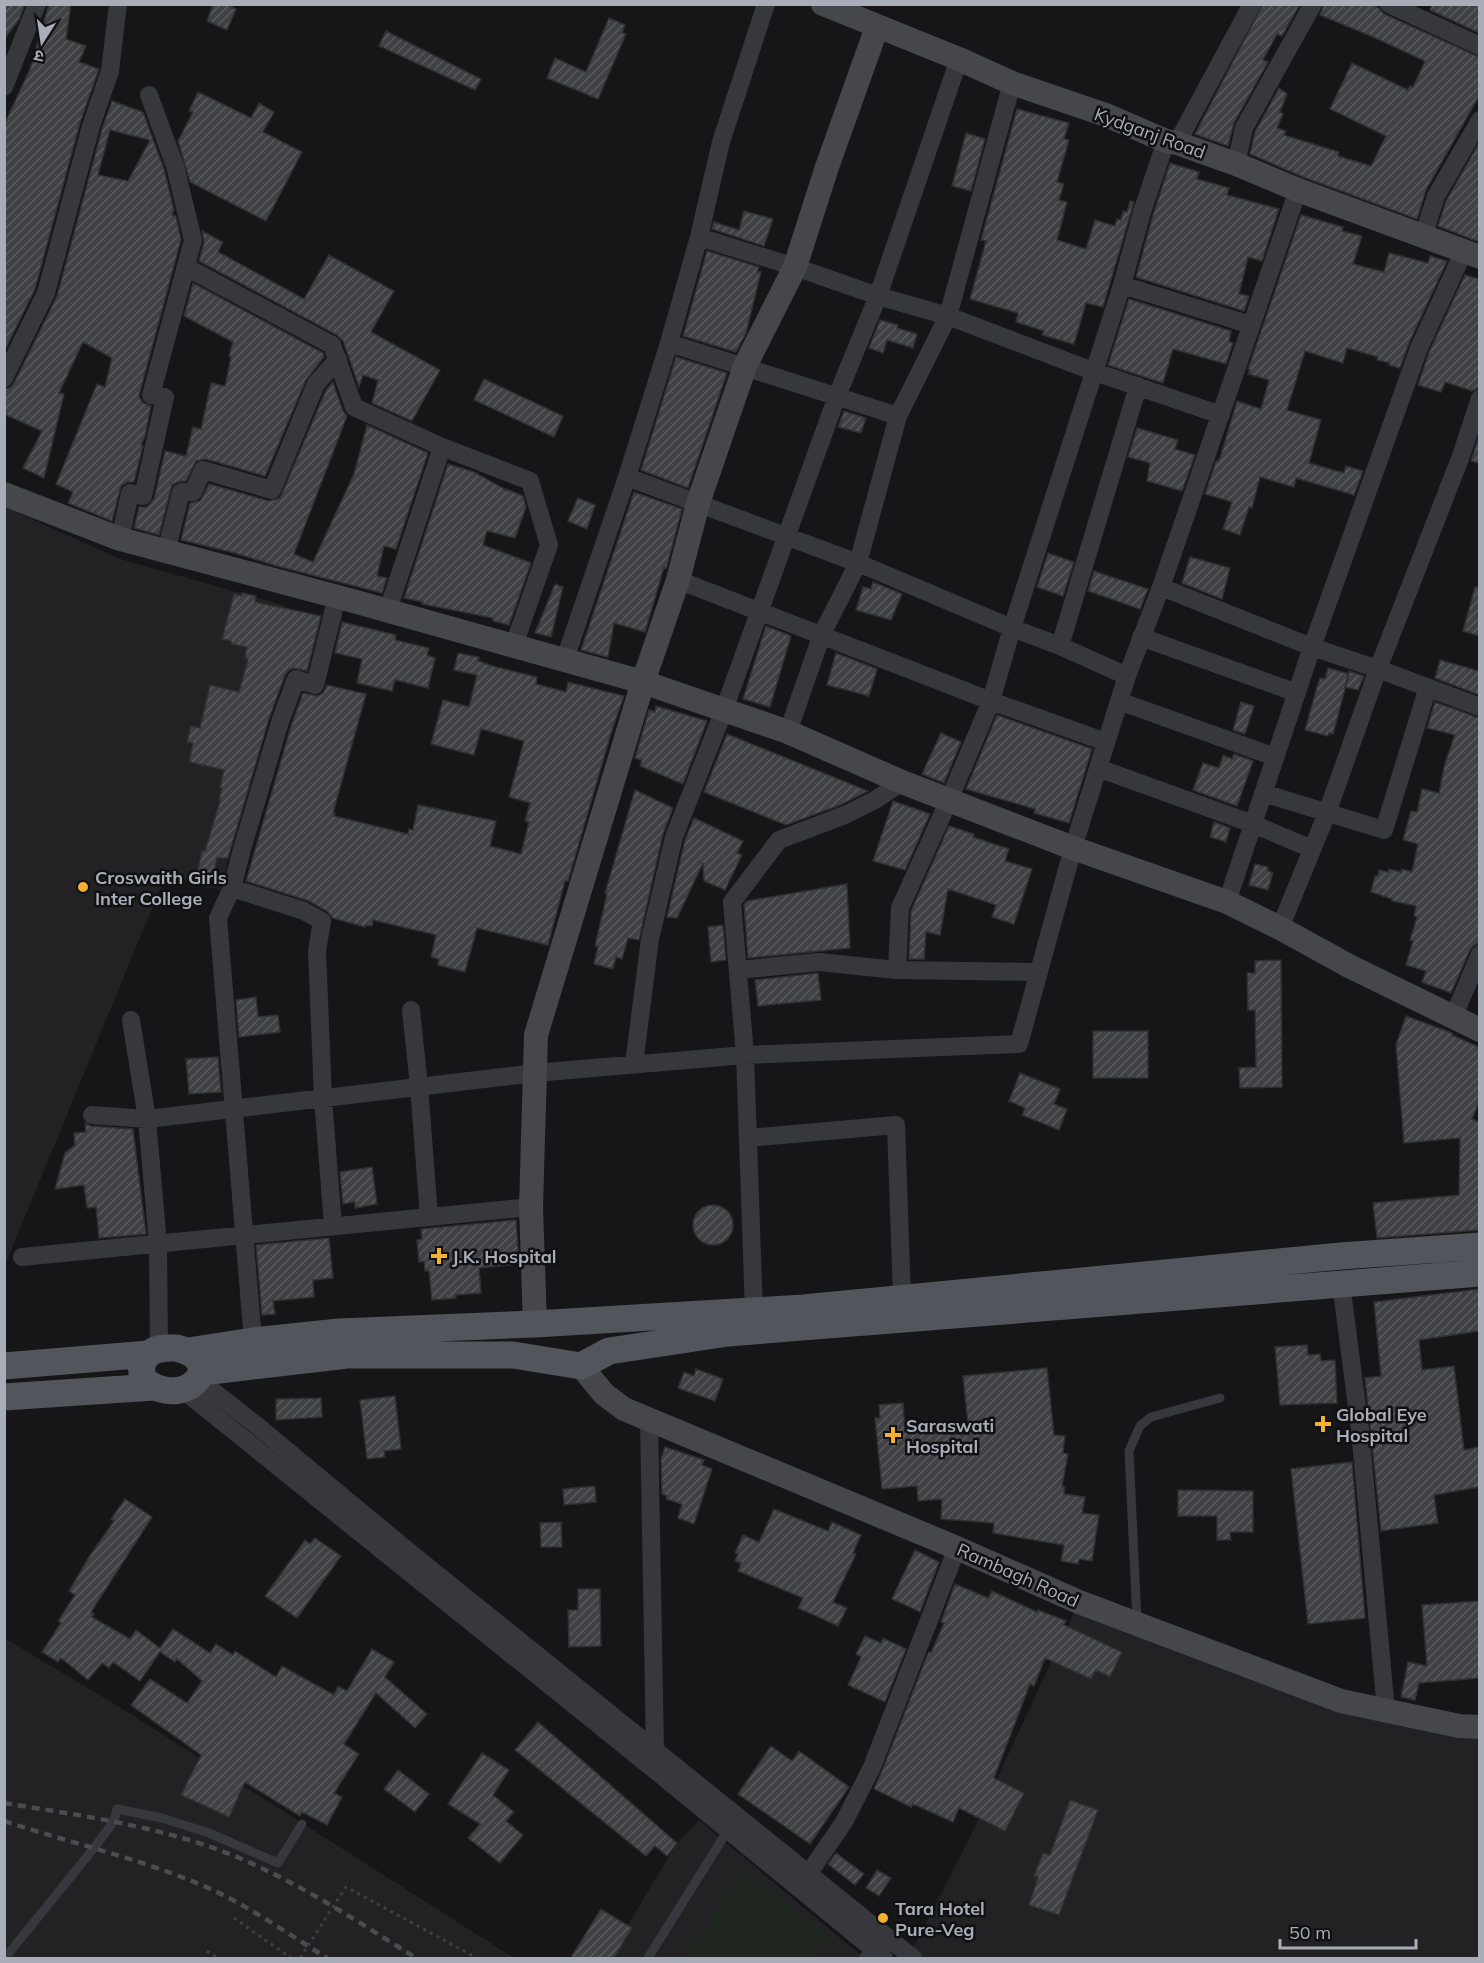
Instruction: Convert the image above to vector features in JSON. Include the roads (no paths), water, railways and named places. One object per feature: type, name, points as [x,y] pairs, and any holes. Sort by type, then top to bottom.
[{"type":"main road","points":[[4,1397],[154,1387],[168,1390],[193,1373],[252,1341],[339,1332],[754,1311],[1329,1257],[1479,1246]]},
{"type":"main road","points":[[193,1373],[347,1355],[513,1354],[581,1366],[609,1351],[728,1333],[943,1318],[1479,1273]]},
{"type":"main road","points":[[603,1320],[610,1341],[609,1351]]},
{"type":"main road","points":[[513,1354],[525,1324]]},
{"type":"main road","points":[[4,1366],[176,1348],[193,1373]]},
{"type":"main road","points":[[154,1351],[143,1362],[141,1373],[145,1382],[154,1387]]},
{"type":"street","points":[[4,87],[37,4]]},
{"type":"street","points":[[4,378],[29,332],[50,282],[91,126],[110,71],[118,4]]},
{"type":"street","points":[[565,659],[627,477],[669,343],[699,237],[721,142],[766,4]]},
{"type":"street","points":[[897,970],[900,908],[991,701],[1012,628],[1122,285],[1142,212],[1172,142],[1252,4]]},
{"type":"street","points":[[1236,165],[1244,128],[1313,4]]},
{"type":"street","points":[[1389,4],[1479,46]]},
{"type":"street","name":"Kydganj Road","points":[[824,5],[959,59],[1012,83],[1106,115],[1298,190],[1472,254]]},
{"type":"street","points":[[525,1324],[536,1035],[643,682],[678,580],[698,503],[745,366],[795,267],[877,27]]},
{"type":"street","points":[[634,1064],[650,939],[674,837],[724,710],[837,396],[878,296],[959,59]]},
{"type":"street","points":[[788,732],[822,634],[858,563],[898,416],[948,316],[1012,83]]},
{"type":"street","points":[[120,539],[130,493],[143,496],[165,397],[152,395],[193,240],[175,166],[149,95]]},
{"type":"street","points":[[1423,237],[1436,196],[1479,120]]},
{"type":"street","points":[[92,1115],[147,1119],[535,1073],[745,1055],[1019,1044],[1073,848],[1127,676],[1161,587],[1298,190]]},
{"type":"street","points":[[699,237],[878,296],[948,316],[1095,372],[1221,415]]},
{"type":"street","points":[[1227,903],[1312,647],[1419,348],[1472,254]]},
{"type":"street","points":[[186,267],[332,345],[354,407],[442,447],[530,481],[549,545],[514,645]]},
{"type":"street","points":[[1122,285],[1251,325]]},
{"type":"street","points":[[669,343],[898,416]]},
{"type":"street","points":[[166,552],[181,492],[193,492],[203,470],[272,490],[316,384],[338,359]]},
{"type":"street","points":[[1060,646],[1138,386]]},
{"type":"street","points":[[1280,928],[1327,813],[1378,669],[1461,456],[1479,398]]},
{"type":"street","points":[[388,610],[442,447]]},
{"type":"street","points":[[627,477],[858,563],[1127,676]]},
{"type":"street","points":[[4,494],[120,539],[565,659],[643,682],[788,732],[902,782],[1073,848],[1227,903],[1479,1030]]},
{"type":"street","points":[[678,580],[991,701],[1106,742]]},
{"type":"street","points":[[1161,587],[1312,647],[1479,707]]},
{"type":"street","points":[[252,1341],[218,918],[232,888],[280,722],[296,679],[315,685],[337,597]]},
{"type":"street","points":[[1141,637],[1297,693]]},
{"type":"street","points":[[1263,793],[1384,830],[1428,687]]},
{"type":"street","points":[[1119,701],[1275,757]]},
{"type":"street","points":[[1098,768],[1253,824],[1312,849]]},
{"type":"street","points":[[754,1311],[745,1055],[732,902],[779,840],[845,815],[875,800],[902,782]]},
{"type":"street","points":[[232,888],[304,911],[322,921],[317,951],[323,1098],[333,1226]]},
{"type":"street","points":[[1453,1018],[1479,954]]},
{"type":"street","points":[[738,970],[819,962],[897,970],[1039,972]]},
{"type":"street","points":[[411,1010],[429,1217]]},
{"type":"street","points":[[131,1020],[147,1119],[158,1244],[154,1351]]},
{"type":"street","points":[[748,1138],[896,1125],[902,1298]]},
{"type":"street","points":[[22,1257],[531,1207]]},
{"type":"street","points":[[1341,1283],[1359,1430],[1386,1710]]},
{"type":"street","name":"Rambagh Road","points":[[581,1366],[604,1394],[624,1409],[957,1548],[1079,1602],[1341,1701],[1459,1726],[1479,1727]]},
{"type":"street","points":[[193,1373],[655,1750],[804,1881],[873,1955]]},
{"type":"street","points":[[193,1373],[728,1830],[913,1959]]},
{"type":"street","points":[[649,1420],[655,1750]]},
{"type":"street","points":[[804,1881],[844,1822],[872,1767],[957,1548]]},
{"type":"lane","points":[[1137,1624],[1129,1450],[1140,1426],[1151,1418],[1220,1398]]},
{"type":"lane","points":[[5,1959],[94,1848],[114,1821],[117,1809],[162,1818],[209,1833],[278,1863],[302,1824]]},
{"type":"lane","points":[[648,1959],[728,1830]]},
{"type":"railway","points":[[4,1803],[144,1828],[219,1850],[249,1862],[306,1891],[416,1958]]},
{"type":"railway","points":[[4,1821],[188,1879],[228,1897],[327,1958]]},
{"type":"place","name":"Croswaith Girls Inter College","points":[[83,887]]},
{"type":"place","name":"J.K. Hospital","points":[[439,1256]]},
{"type":"place","name":"Global Eye Hospital","points":[[1323,1424]]},
{"type":"place","name":"Saraswati Hospital","points":[[893,1435]]},
{"type":"place","name":"Tara Hotel Pure-Veg","points":[[883,1918]]}]
